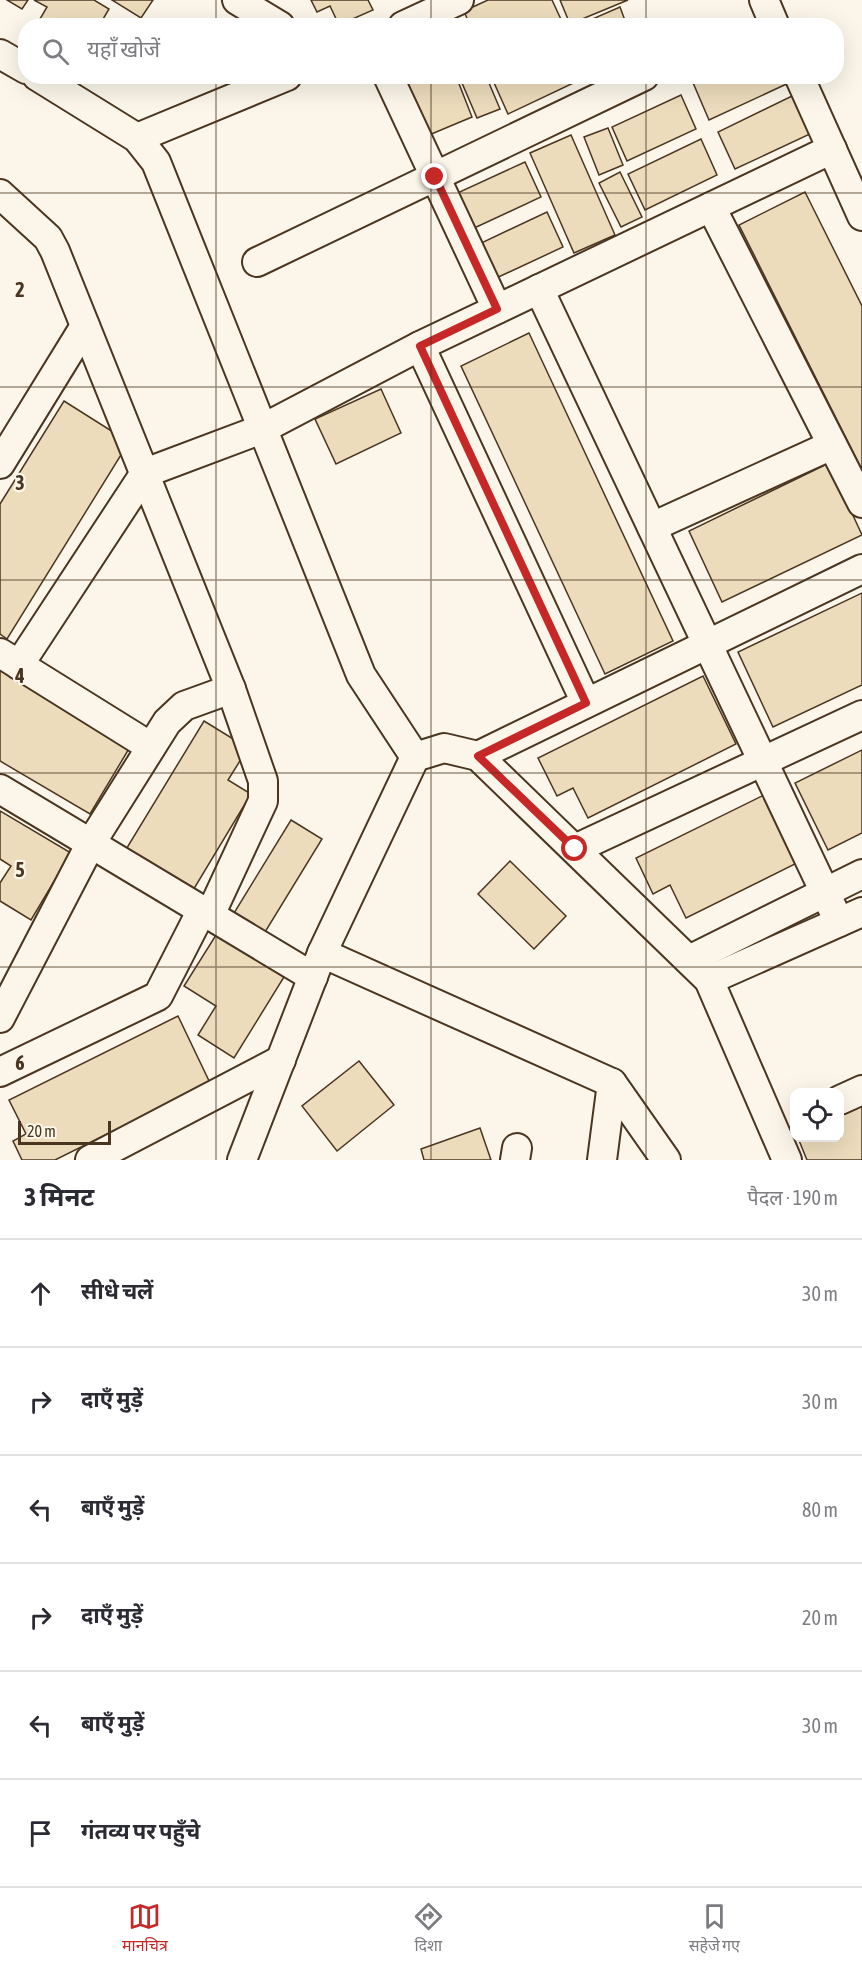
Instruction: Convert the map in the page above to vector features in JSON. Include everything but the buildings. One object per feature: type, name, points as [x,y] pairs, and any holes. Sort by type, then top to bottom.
[{"type":"street","points":[[237,0],[267,18]]},
{"type":"street","points":[[420,18],[459,0]]},
{"type":"street","points":[[0,54],[18,64]]},
{"type":"street","points":[[50,84],[137,138],[156,162],[361,675],[415,757]]},
{"type":"street","points":[[137,138],[268,84]]},
{"type":"street","points":[[392,84],[497,309]]},
{"type":"street","points":[[257,262],[627,84]]},
{"type":"street","points":[[803,84],[862,216]]},
{"type":"street","points":[[151,747],[10,659],[145,473],[262,429],[420,346],[832,149]]},
{"type":"street","points":[[0,194],[48,238],[231,689],[263,781],[264,795],[206,913],[158,996],[0,1072]]},
{"type":"street","points":[[711,207],[862,503]]},
{"type":"street","points":[[539,289],[825,892],[851,917],[710,980]]},
{"type":"street","points":[[0,464],[85,326]]},
{"type":"street","points":[[420,346],[586,703]]},
{"type":"street","points":[[652,527],[832,445]]},
{"type":"street","points":[[478,756],[862,569]]},
{"type":"street","points":[[0,1018],[91,843],[167,722],[184,706],[231,689]]},
{"type":"street","points":[[575,849],[862,715]]},
{"type":"street","points":[[242,1160],[318,965],[415,757],[444,748],[478,756],[710,980],[785,1124],[787,1160]]},
{"type":"street","points":[[0,789],[206,913],[318,965],[612,1083],[666,1160]]},
{"type":"street","points":[[689,960],[862,874]]},
{"type":"street","points":[[90,1160],[281,1060]]},
{"type":"street","points":[[602,1160],[612,1083]]},
{"type":"street","points":[[844,1098],[862,1090]]},
{"type":"route","points":[[435,177],[497,309],[420,346],[586,703],[478,756],[575,849]]}]
